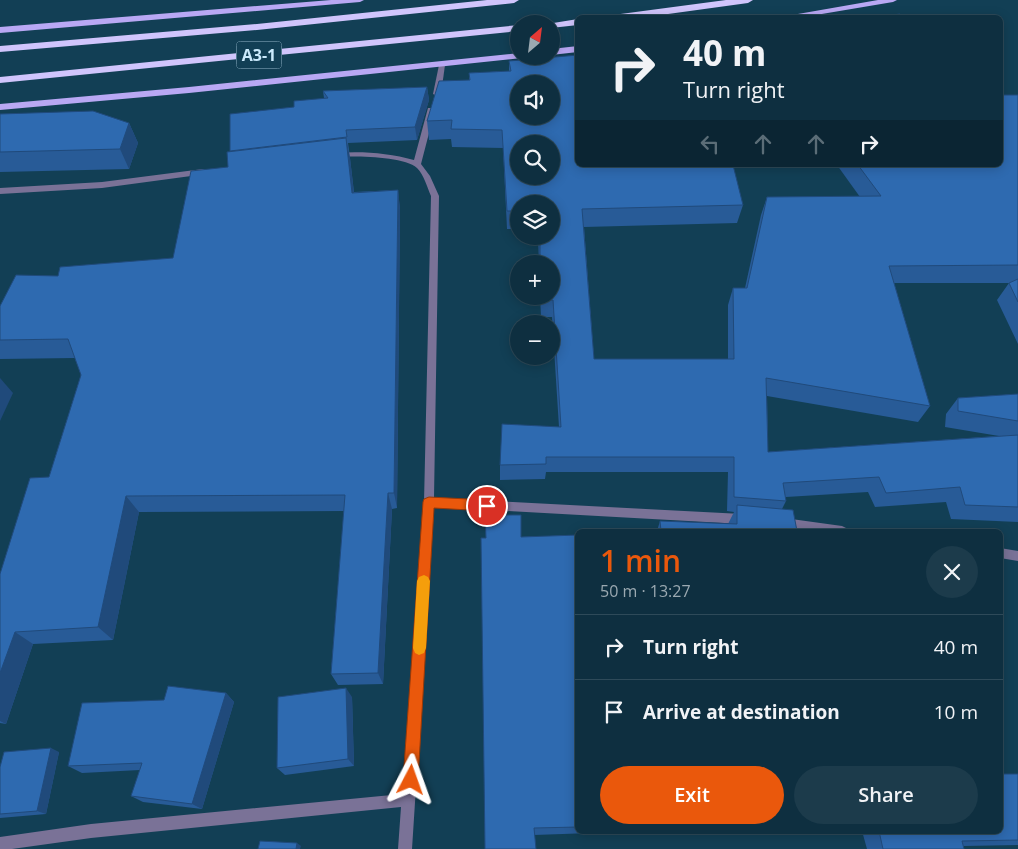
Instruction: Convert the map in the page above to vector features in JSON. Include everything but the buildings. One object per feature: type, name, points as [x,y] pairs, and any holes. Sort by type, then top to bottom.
[{"type":"highway","name":"A3-1","points":[[0,49],[121,40],[514,0]]},
{"type":"highway","points":[[636,15],[748,0]]},
{"type":"highway","points":[[560,24],[575,22]]},
{"type":"highway","name":"A3-1","points":[[0,80],[510,29]]},
{"type":"main road","points":[[0,30],[360,0]]},
{"type":"main road","points":[[798,15],[893,0]]},
{"type":"main road","points":[[560,51],[575,49]]},
{"type":"main road","name":"A3-1","points":[[0,107],[510,57]]},
{"type":"street","points":[[417,165],[427,121],[438,91],[442,65]]},
{"type":"street","points":[[326,156],[345,154],[390,157],[417,165],[428,178],[435,196],[429,502],[410,800],[405,849]]},
{"type":"street","points":[[0,191],[102,185],[209,171]]},
{"type":"street","points":[[429,502],[749,519]]},
{"type":"street","points":[[768,521],[827,529]]},
{"type":"street","points":[[1003,554],[1018,556]]},
{"type":"street","points":[[0,844],[91,831],[410,800]]},
{"type":"slow traffic","points":[[419,648],[424,581]]},
{"type":"route","points":[[411,780],[429,502],[487,506]]}]
